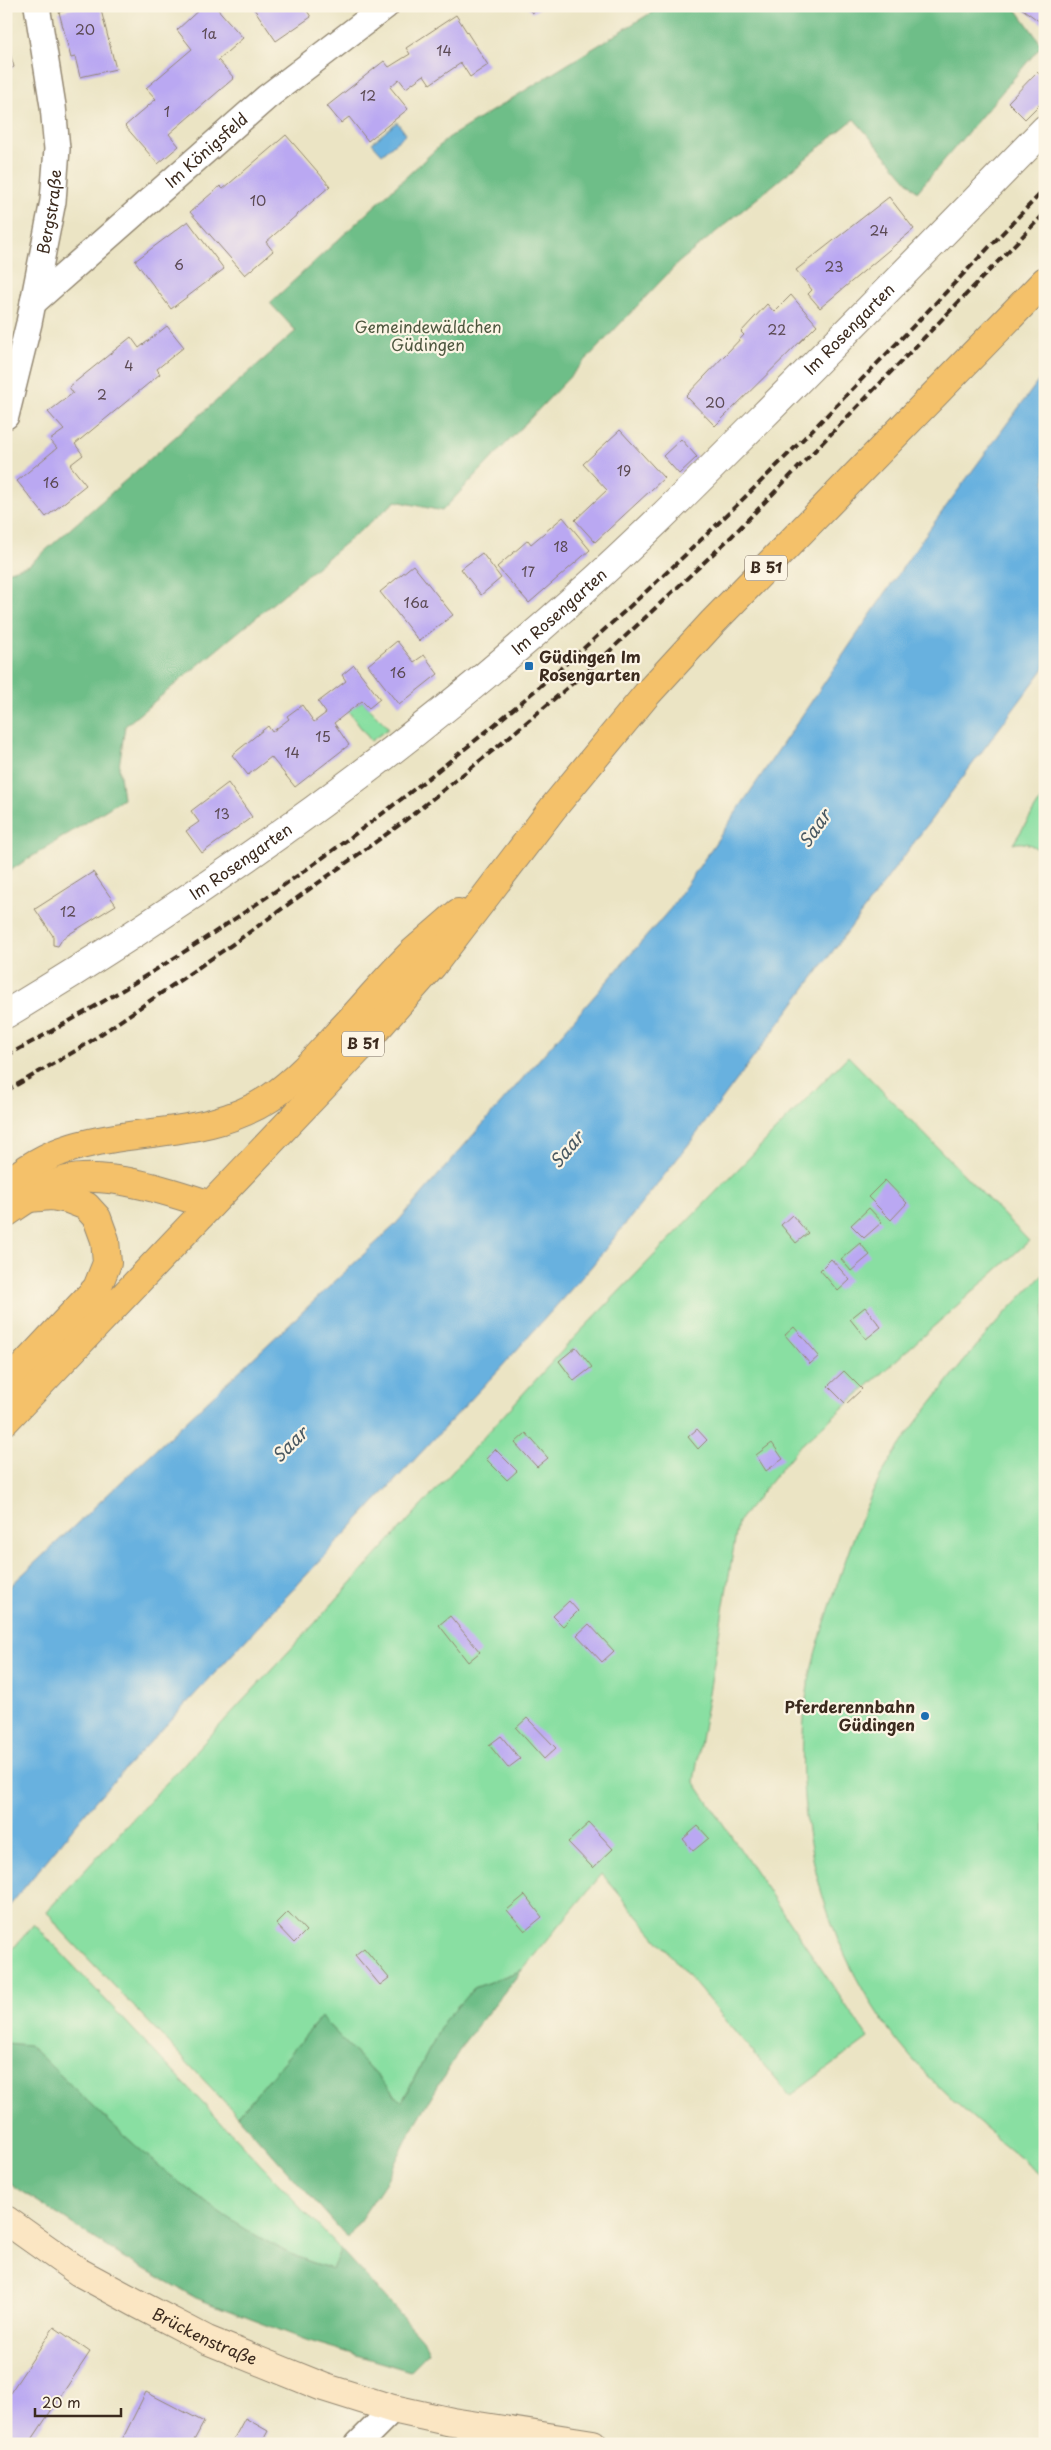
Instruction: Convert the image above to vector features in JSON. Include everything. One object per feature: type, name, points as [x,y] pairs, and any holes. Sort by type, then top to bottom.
[{"type":"main road","name":"B 51","points":[[6,1420],[358,1050],[427,972],[558,801],[647,694],[713,622],[1045,281]]},
{"type":"main road","points":[[6,1213],[34,1163],[58,1150],[86,1142],[201,1126],[228,1118],[270,1098],[308,1065],[412,954],[505,872]]},
{"type":"main road","points":[[18,1192],[68,1180],[89,1179],[141,1184],[210,1205]]},
{"type":"main road","points":[[6,1385],[97,1288],[107,1263],[106,1240],[97,1218],[86,1206],[68,1199],[18,1192]]},
{"type":"main road","name":"Brückenstraße","points":[[6,2220],[79,2272],[207,2340],[323,2387],[393,2409],[505,2431],[593,2444]]},
{"type":"street","name":"Bergstraße","points":[[6,416],[33,303],[53,201],[57,149],[51,86],[37,6]]},
{"type":"street","name":"Im Königsfeld","points":[[33,303],[267,97],[386,6]]},
{"type":"street","name":"Im Rosengarten","points":[[6,1014],[106,952],[245,858],[348,786],[444,710],[575,598],[686,494],[1045,129]]},
{"type":"street","points":[[358,2444],[393,2409]]},
{"type":"green space","name":"Gemeindewäldchen Güdingen","points":[[662,6],[1014,6],[1042,45],[917,192],[854,119],[678,263],[442,511],[396,501],[125,726],[119,767],[123,799],[6,873],[6,572],[29,565],[296,331],[270,303],[448,138]]},
{"type":"green space","points":[[362,701],[389,728],[371,741],[348,711]]},
{"type":"green space","points":[[1045,793],[1045,855],[1030,845],[1022,843],[1013,844]]},
{"type":"green space","points":[[848,1056],[1029,1241],[797,1449],[738,1522],[694,1781],[868,2038],[790,2096],[602,1874],[522,1970],[474,1988],[444,2021],[402,2102],[321,2017],[238,2116],[60,1929],[47,1911],[305,1634],[572,1340]]},
{"type":"green space","name":"Pferderennbahn Güdingen","points":[[1045,1273],[1045,2178],[959,2106],[919,2067],[884,2023],[861,1986],[841,1947],[814,1865],[803,1779],[803,1735],[807,1692],[812,1665],[847,1557],[874,1489],[901,1443],[951,1377],[1003,1316]]},
{"type":"green space","points":[[34,1924],[341,2250],[332,2269],[289,2253],[253,2234],[218,2211],[152,2160],[29,2046],[6,2043],[6,1981],[9,1977],[6,1974],[6,1957]]},
{"type":"green space","points":[[522,1970],[465,2041],[410,2133],[385,2183],[348,2238],[238,2116],[321,2017],[402,2102],[444,2021],[474,1988]]},
{"type":"green space","points":[[6,2043],[29,2045],[120,2131],[183,2186],[217,2211],[252,2233],[305,2260],[332,2269],[341,2250],[423,2339],[429,2352],[410,2371],[306,2340],[196,2298],[123,2257],[14,2186],[6,2180]]},
{"type":"water","points":[[397,122],[406,134],[382,154],[372,143]]},
{"type":"water","name":"Saar","points":[[1045,372],[1045,667],[689,1144],[591,1267],[505,1363],[95,1801],[6,1910],[6,1590],[394,1226],[671,908],[920,542]]},
{"type":"building","points":[[81,6],[100,6],[116,69],[80,77],[75,57],[71,58],[59,12]]},
{"type":"building","points":[[203,6],[215,6],[243,38],[218,60],[234,78],[169,134],[179,146],[158,164],[125,126],[156,99],[146,88],[192,49],[177,30]]},
{"type":"building","points":[[252,6],[304,6],[311,17],[276,41]]},
{"type":"building","points":[[527,6],[543,6],[532,13]]},
{"type":"building","points":[[1022,6],[1045,6],[1043,24],[1021,8]]},
{"type":"building","points":[[456,15],[488,65],[470,77],[461,63],[430,84],[424,75],[406,88],[399,79],[390,87],[408,109],[368,141],[349,117],[341,123],[327,106],[384,61],[389,67],[410,54],[406,48]]},
{"type":"building","points":[[6,38],[14,67],[6,71]]},
{"type":"building","points":[[1037,72],[1045,79],[1045,99],[1025,119],[1008,102]]},
{"type":"building","points":[[286,135],[330,186],[266,242],[273,251],[245,275],[190,212],[220,186],[223,189]]},
{"type":"building","points":[[889,197],[914,229],[820,308],[808,294],[812,290],[796,270]]},
{"type":"building","points":[[188,221],[224,269],[171,309],[135,261]]},
{"type":"building","points":[[791,295],[817,325],[715,426],[686,396],[744,335],[741,332],[767,304],[774,312]]},
{"type":"building","points":[[167,326],[184,347],[157,369],[160,374],[75,444],[83,455],[70,465],[86,485],[46,517],[17,481],[57,448],[50,440],[64,430],[48,412],[73,393],[69,387],[131,337],[139,348]]},
{"type":"building","points":[[620,430],[664,478],[595,542],[575,520],[607,490],[583,464]]},
{"type":"building","points":[[681,439],[697,457],[679,474],[663,456]]},
{"type":"building","points":[[563,517],[590,550],[529,603],[497,567],[528,540],[531,544]]},
{"type":"building","points":[[482,553],[501,578],[481,595],[461,569]]},
{"type":"building","points":[[413,565],[453,615],[419,641],[380,592]]},
{"type":"building","points":[[397,641],[414,662],[424,655],[438,674],[399,705],[368,665]]},
{"type":"building","points":[[354,665],[380,699],[369,708],[362,701],[334,723],[349,745],[295,787],[271,757],[248,775],[232,755],[268,726],[272,732],[289,719],[287,716],[302,705],[314,722],[326,713],[318,702],[346,681],[342,675]]},
{"type":"building","points":[[228,783],[252,817],[202,853],[186,831],[199,822],[191,811]]},
{"type":"building","points":[[93,872],[116,905],[63,938],[58,946],[53,945],[53,936],[35,909]]},
{"type":"building","points":[[885,1180],[907,1203],[891,1220],[868,1197]]},
{"type":"building","points":[[869,1208],[882,1222],[864,1238],[851,1225]]},
{"type":"building","points":[[792,1215],[808,1233],[796,1243],[781,1225]]},
{"type":"building","points":[[860,1243],[870,1255],[851,1271],[841,1259]]},
{"type":"building","points":[[831,1259],[850,1280],[838,1291],[820,1270]]},
{"type":"building","points":[[865,1307],[881,1327],[866,1339],[850,1319]]},
{"type":"building","points":[[794,1327],[819,1356],[810,1364],[785,1335]]},
{"type":"building","points":[[576,1347],[592,1367],[574,1381],[559,1361]]},
{"type":"building","points":[[844,1371],[862,1389],[846,1404],[828,1386]]},
{"type":"building","points":[[697,1429],[707,1440],[698,1449],[688,1437]]},
{"type":"building","points":[[526,1433],[548,1458],[537,1467],[515,1443]]},
{"type":"building","points":[[772,1443],[783,1459],[766,1471],[756,1455]]},
{"type":"building","points":[[495,1449],[517,1471],[507,1480],[486,1459]]},
{"type":"building","points":[[569,1601],[578,1611],[563,1626],[553,1616]]},
{"type":"building","points":[[450,1616],[480,1652],[468,1662],[439,1625]]},
{"type":"building","points":[[589,1624],[614,1651],[602,1662],[577,1635]]},
{"type":"building","points":[[527,1718],[556,1748],[544,1759],[516,1728]]},
{"type":"building","points":[[501,1736],[520,1759],[508,1768],[489,1745]]},
{"type":"building","points":[[589,1823],[613,1849],[593,1868],[568,1842]]},
{"type":"building","points":[[698,1826],[709,1838],[693,1851],[683,1839]]},
{"type":"building","points":[[525,1895],[542,1917],[525,1931],[507,1910]]},
{"type":"building","points":[[288,1912],[306,1931],[294,1943],[276,1924]]},
{"type":"building","points":[[364,1948],[389,1978],[380,1985],[355,1955]]},
{"type":"building","points":[[54,2327],[90,2352],[29,2444],[6,2444],[6,2399]]},
{"type":"building","points":[[146,2392],[204,2422],[192,2444],[120,2444]]},
{"type":"building","points":[[245,2418],[268,2431],[261,2444],[231,2444]]},
{"type":"railway","points":[[6,1056],[90,1009],[171,960],[251,908],[407,795],[555,674],[680,560],[787,456],[1045,189]]},
{"type":"railway","points":[[6,1091],[82,1047],[230,946],[402,823],[496,748],[599,661],[732,536],[1045,213]]},
{"type":"place","name":"Güdingen Im Rosengarten","points":[[529,666]]},
{"type":"place","name":"Pferderennbahn Güdingen","points":[[925,1716]]}]
